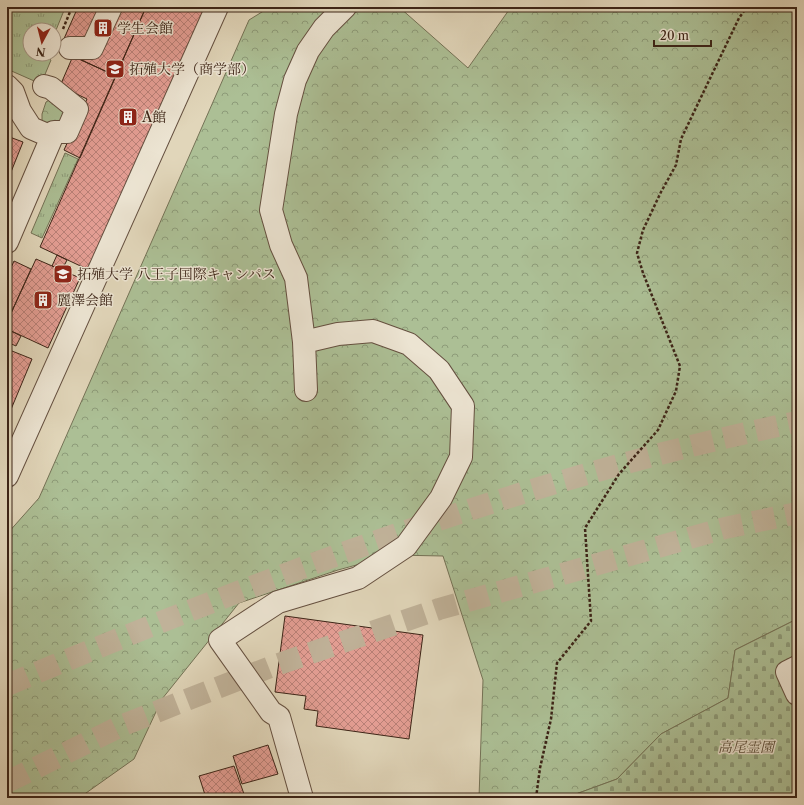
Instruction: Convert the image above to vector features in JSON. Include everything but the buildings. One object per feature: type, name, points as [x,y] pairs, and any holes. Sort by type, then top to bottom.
[{"type":"street","points":[[67,39],[92,48],[111,7]]},
{"type":"street","points":[[7,476],[217,7]]},
{"type":"street","points":[[306,390],[304,342],[296,278],[281,245],[271,210],[286,114],[295,80],[308,51],[324,28],[345,7]]},
{"type":"street","points":[[7,86],[13,92],[20,111],[31,128],[52,137]]},
{"type":"street","points":[[7,242],[54,132],[67,132],[77,108],[51,88],[44,86]]},
{"type":"street","points":[[302,798],[278,717],[271,712],[220,640],[278,602],[358,578],[406,546],[442,498],[461,457],[463,406],[439,370],[409,344],[373,331],[338,334],[304,342]]},
{"type":"street","points":[[797,667],[787,672],[797,694]]},
{"type":"path","points":[[67,39],[72,7]]},
{"type":"path","points":[[536,798],[540,768],[551,720],[557,663],[591,621],[585,528],[619,474],[658,430],[676,391],[680,366],[643,273],[637,253],[642,230],[676,165],[681,140],[687,126],[739,18],[747,7]]},
{"type":"green space","points":[[7,7],[65,8],[59,22],[22,22],[22,62],[50,62],[41,84],[7,69]]},
{"type":"green space","points":[[270,7],[399,7],[468,68],[511,7],[797,7],[797,619],[735,650],[728,698],[661,734],[617,779],[565,798],[479,798],[483,680],[443,556],[393,555],[338,570],[239,603],[162,699],[134,759],[79,798],[7,798],[7,534],[39,498],[249,20]]},
{"type":"green space","points":[[53,98],[64,102],[64,125],[42,123],[42,114],[46,102]]},
{"type":"green space","points":[[65,153],[78,159],[42,238],[31,233]]},
{"type":"green space","name":"高尾霊園","points":[[797,619],[797,798],[565,798],[617,779],[661,734],[728,698],[735,650]]},
{"type":"tunnel","points":[[7,685],[200,607],[396,534],[595,472],[695,445],[797,422]]},
{"type":"tunnel","points":[[7,782],[123,725],[273,666],[439,609],[725,528],[797,513]]},
{"type":"place","name":"学生会館","points":[[103,28]]},
{"type":"place","name":"拓殖大学（商学部）","points":[[115,69]]},
{"type":"place","name":"A館","points":[[128,117]]},
{"type":"place","name":"拓殖大学 八王子国際キャンパス","points":[[63,274]]},
{"type":"place","name":"麗澤会館","points":[[43,300]]}]
